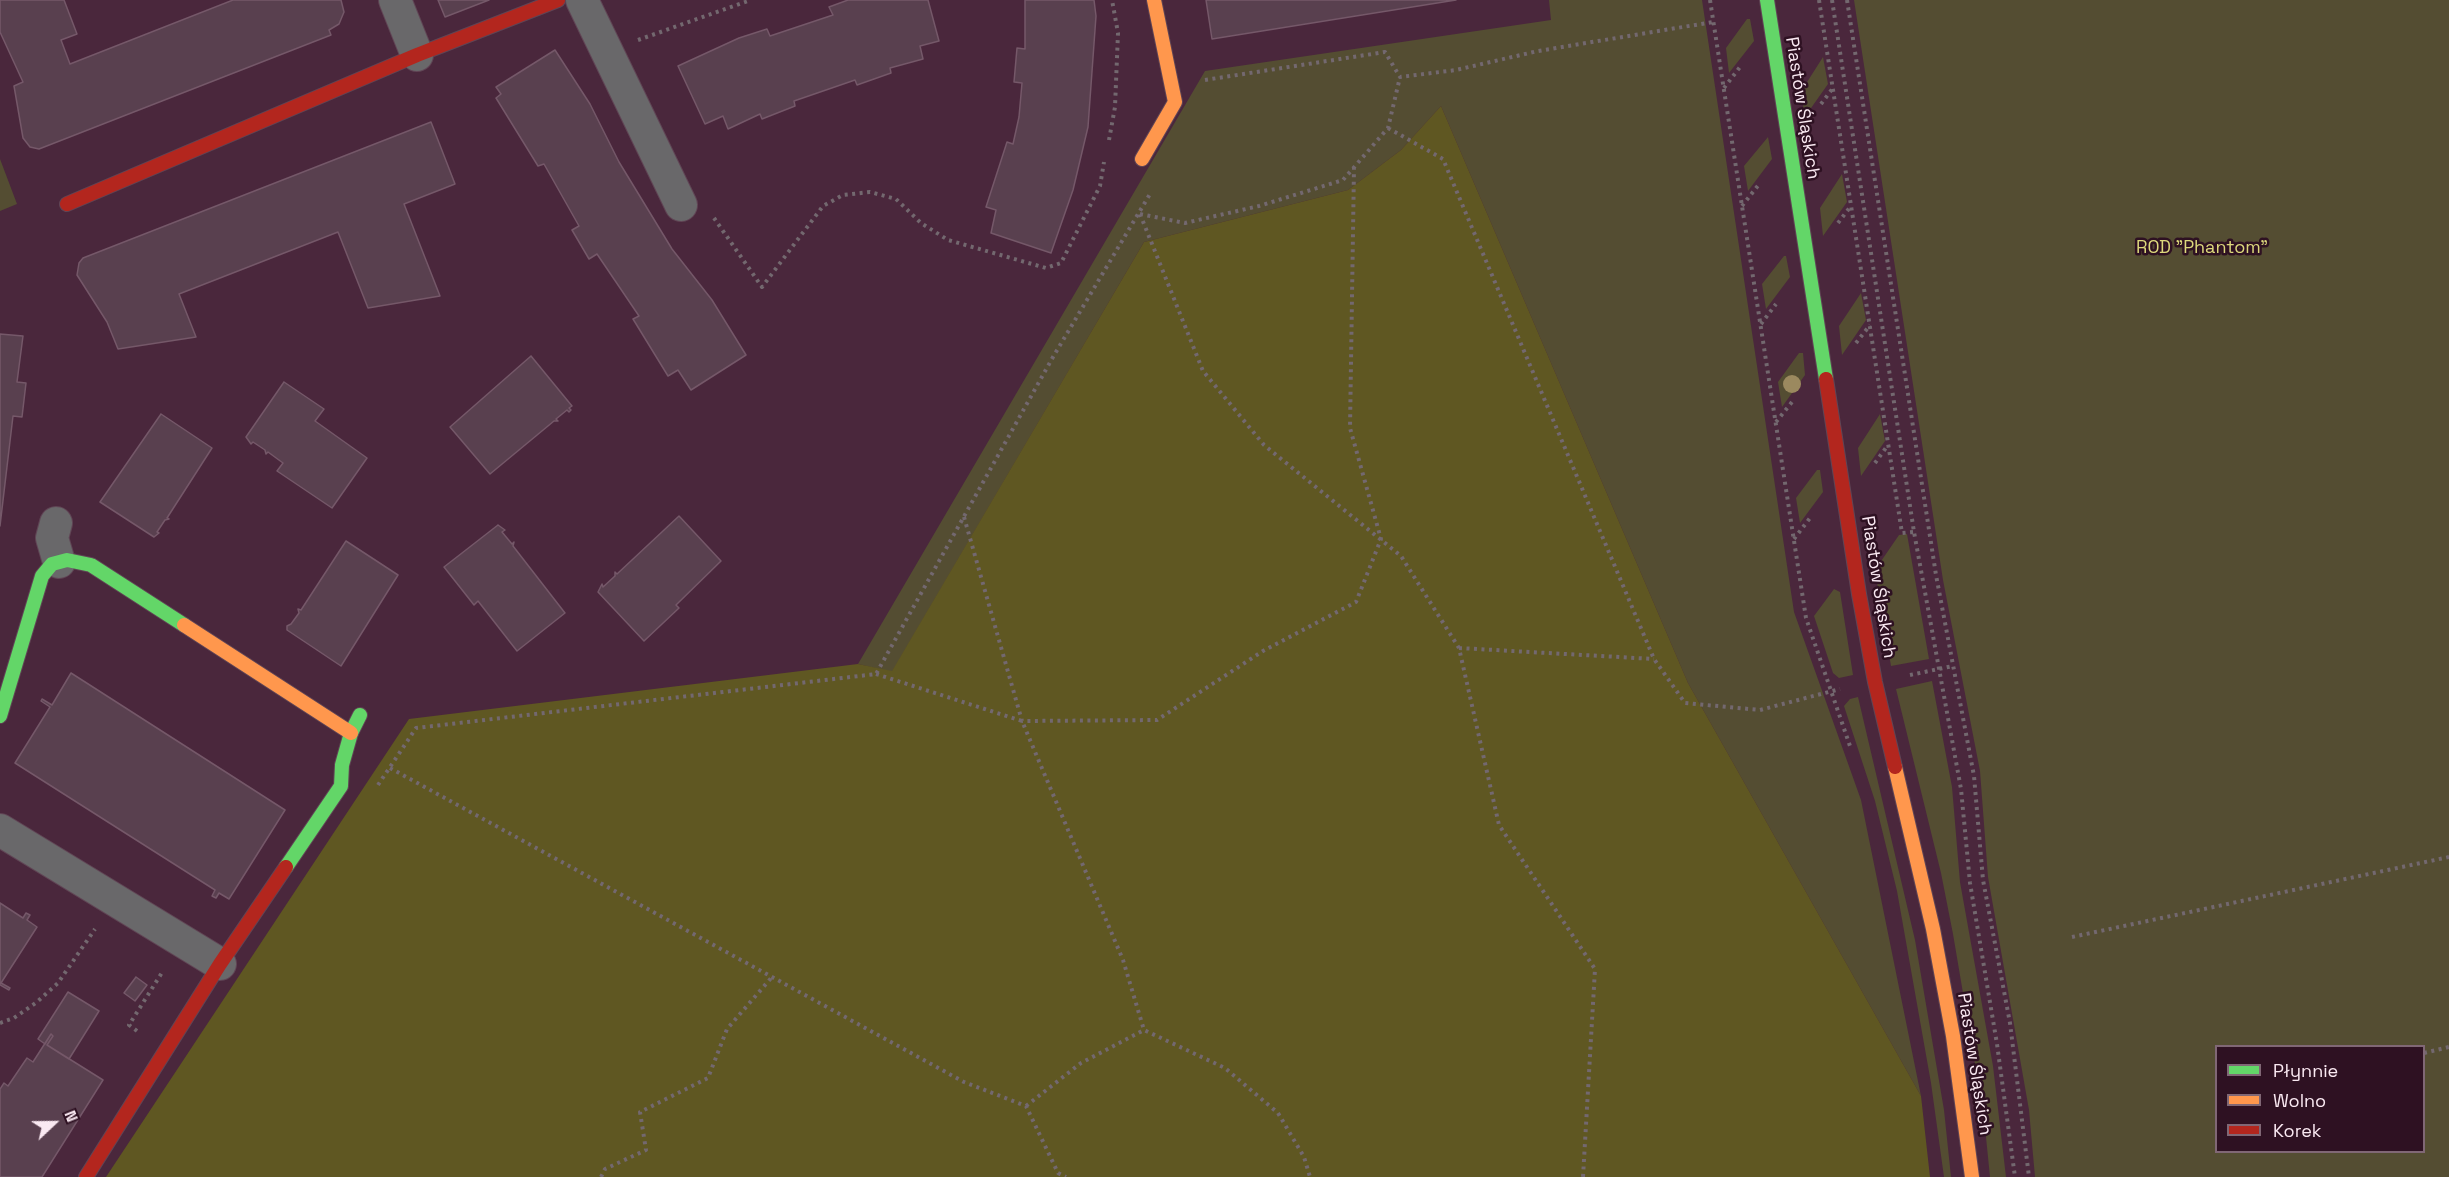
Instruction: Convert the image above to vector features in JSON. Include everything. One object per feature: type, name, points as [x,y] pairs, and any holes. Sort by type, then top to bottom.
[{"type":"street","points":[[395,0],[417,55]]},
{"type":"street","points":[[67,204],[417,55],[558,0]]},
{"type":"street","points":[[582,0],[681,205]]},
{"type":"street","points":[[1142,159],[1175,102],[1154,0]]},
{"type":"street","name":"Piastów Śląskich","points":[[1767,0],[1859,594],[1880,704],[1933,929],[1953,1036],[1972,1177]]},
{"type":"street","points":[[56,523],[52,538],[59,562]]},
{"type":"street","points":[[0,716],[42,576],[52,564],[67,560],[91,565],[351,733]]},
{"type":"street","points":[[86,1177],[220,964],[340,786],[342,765],[351,733],[360,716]]},
{"type":"street","points":[[0,830],[220,964]]},
{"type":"path","points":[[634,41],[751,0]]},
{"type":"path","points":[[1109,141],[1115,107],[1118,33],[1112,0]]},
{"type":"path","points":[[1710,0],[1806,618],[1853,755]]},
{"type":"path","points":[[1819,0],[1902,533],[1914,532]]},
{"type":"path","points":[[1832,0],[1914,532],[1960,789],[1970,884],[1997,1044],[2015,1177]]},
{"type":"path","points":[[1847,0],[1936,575],[1974,776],[1983,880],[2011,1034],[2030,1177]]},
{"type":"path","points":[[1400,77],[1456,70],[1538,51],[1713,22]]},
{"type":"path","points":[[1139,214],[1185,223],[1259,206],[1343,180],[1388,128],[1400,77],[1385,52],[1198,81]]},
{"type":"path","points":[[1388,128],[1443,159],[1654,659],[1684,703],[1760,710],[1831,691]]},
{"type":"path","points":[[711,214],[762,286],[823,206],[843,195],[870,192],[896,199],[921,223],[948,240],[1046,268],[1061,263],[1079,229],[1100,186],[1106,152]]},
{"type":"path","points":[[377,788],[416,728],[876,674],[1022,721],[1157,720],[1263,651],[1356,602],[1381,539],[1350,428],[1354,167]]},
{"type":"path","points":[[876,674],[1053,357],[1155,184]]},
{"type":"path","points":[[1139,214],[1203,371],[1264,445],[1401,556],[1459,648],[1499,825],[1595,969],[1583,1177]]},
{"type":"path","points":[[964,517],[1022,721],[1123,960],[1144,1030],[1225,1068],[1278,1113],[1304,1157],[1310,1177]]},
{"type":"path","points":[[1459,648],[1654,659]]},
{"type":"path","points":[[1904,676],[1953,666]]},
{"type":"path","points":[[390,768],[964,1082],[1026,1106],[1058,1173],[1066,1177]]},
{"type":"path","points":[[2072,937],[2449,857]]},
{"type":"path","points":[[0,1023],[37,1002],[58,983],[114,898]]},
{"type":"path","points":[[143,1035],[129,1025],[183,940]]},
{"type":"path","points":[[601,1177],[605,1169],[646,1150],[640,1112],[708,1078],[727,1029],[772,977]]},
{"type":"path","points":[[1026,1106],[1081,1064],[1144,1030]]},
{"type":"path","points":[[2425,1053],[2449,1047]]},
{"type":"green space","points":[[1549,0],[1702,0],[1794,612],[1861,800],[1921,1096],[1688,683],[1441,106],[1401,150],[1348,190],[1144,242],[892,672],[858,664],[1205,71],[1551,20]]},
{"type":"green space","name":"ROD \"Phantom\"","points":[[1854,0],[2449,0],[2449,1177],[2035,1177],[2029,1110],[1988,877],[1980,771],[1943,580]]},
{"type":"green space","points":[[1747,19],[1750,19],[1754,41],[1729,73],[1726,48]]},
{"type":"green space","points":[[1823,57],[1828,84],[1804,118],[1802,90]]},
{"type":"green space","points":[[1768,137],[1772,159],[1748,191],[1744,166]]},
{"type":"green space","points":[[0,159],[17,204],[0,211]]},
{"type":"green space","points":[[1842,174],[1847,202],[1823,236],[1820,208]]},
{"type":"green space","points":[[1786,256],[1790,277],[1766,309],[1762,284]]},
{"type":"green space","points":[[1861,293],[1866,320],[1842,355],[1839,326]]},
{"type":"green space","points":[[1799,353],[1803,353],[1805,375],[1782,407],[1778,382]]},
{"type":"green space","points":[[1880,414],[1885,441],[1861,476],[1858,448]]},
{"type":"green space","points":[[1817,470],[1820,470],[1823,492],[1800,523],[1796,498]]},
{"type":"green space","points":[[1907,534],[1929,659],[1891,666],[1875,570],[1899,535]]},
{"type":"green space","points":[[1834,589],[1840,592],[1853,675],[1839,678],[1833,673],[1814,616]]},
{"type":"green space","points":[[1932,681],[1952,787],[1960,882],[1993,1066],[2006,1177],[1990,1177],[1984,1117],[1953,934],[1941,873],[1896,689]]},
{"type":"green space","points":[[1858,697],[1915,940],[1944,1110],[1951,1177],[1944,1177],[1931,1083],[1897,891],[1875,801],[1844,706],[1850,699]]},
{"type":"shaded area","points":[[1441,106],[1688,683],[1921,1096],[1930,1177],[106,1177],[409,719],[858,664],[892,671],[1144,242],[1348,190],[1401,150]]},
{"type":"building","points":[[0,0],[64,0],[77,34],[61,40],[70,64],[233,0],[341,0],[344,12],[339,24],[329,30],[331,35],[39,149],[30,147],[23,138],[14,86],[23,82],[0,32]]},
{"type":"building","points":[[438,0],[489,0],[445,17]]},
{"type":"building","points":[[848,0],[928,0],[939,41],[920,46],[923,59],[890,68],[891,73],[857,85],[855,80],[794,101],[795,106],[762,119],[760,114],[728,129],[723,116],[705,124],[678,66],[739,38],[767,29],[770,36],[833,15],[829,7]]},
{"type":"building","points":[[1025,0],[1094,0],[1096,16],[1088,127],[1073,190],[1051,253],[991,233],[996,210],[986,207],[1007,142],[1013,144],[1019,117],[1022,83],[1014,82],[1017,48],[1025,49]]},
{"type":"building","points":[[1206,0],[1456,0],[1212,39]]},
{"type":"building","points":[[555,50],[590,104],[619,162],[672,249],[712,300],[746,355],[691,390],[678,370],[668,376],[633,319],[639,316],[597,254],[589,259],[572,230],[579,226],[544,164],[538,166],[496,98],[501,94],[496,87]]},
{"type":"building","points":[[431,122],[455,184],[404,204],[440,296],[368,308],[338,232],[179,294],[196,337],[118,349],[107,322],[77,275],[79,263],[83,258]]},
{"type":"building","points":[[0,334],[23,336],[17,382],[26,383],[22,417],[13,416],[0,526]]},
{"type":"building","points":[[531,356],[572,406],[569,408],[571,410],[569,412],[567,410],[556,419],[558,421],[554,421],[490,474],[450,427]]},
{"type":"building","points":[[284,382],[324,409],[315,421],[367,458],[332,508],[277,471],[283,463],[268,452],[266,454],[265,450],[253,442],[251,444],[246,437]]},
{"type":"building","points":[[161,414],[212,448],[167,518],[169,519],[165,520],[157,532],[159,533],[154,537],[100,502]]},
{"type":"building","points":[[679,516],[721,561],[676,605],[679,608],[644,641],[598,592],[602,584],[603,587],[615,576],[615,572],[617,574]]},
{"type":"building","points":[[498,525],[505,530],[502,532],[512,544],[514,542],[513,546],[565,613],[517,651],[478,601],[474,605],[444,567]]},
{"type":"building","points":[[346,541],[398,575],[341,666],[287,630],[287,626],[299,613],[298,609],[301,610]]},
{"type":"building","points":[[71,673],[285,810],[229,899],[219,893],[216,898],[212,896],[215,890],[15,763],[50,707],[41,701],[42,699],[52,705]]},
{"type":"building","points":[[0,903],[23,918],[26,913],[30,915],[27,920],[37,927],[1,983],[10,988],[9,990],[0,985]]},
{"type":"building","points":[[136,977],[147,985],[135,1001],[124,993]]},
{"type":"building","points":[[68,992],[99,1011],[69,1059],[47,1045],[53,1036],[51,1034],[45,1044],[38,1039]]},
{"type":"building","points":[[51,1034],[53,1036],[47,1045],[103,1080],[42,1177],[0,1177],[0,1089],[4,1083],[8,1086],[27,1058],[33,1062]]},
{"type":"traffic: fast","points":[[1767,0],[1826,379]]},
{"type":"traffic: fast","points":[[0,716],[42,576],[52,564],[67,560],[91,565],[184,625]]},
{"type":"traffic: fast","points":[[286,867],[341,786],[342,765],[351,733],[360,715]]},
{"type":"traffic: slow","points":[[1142,159],[1175,102],[1154,0]]},
{"type":"traffic: slow","points":[[184,625],[351,733]]},
{"type":"traffic: slow","points":[[1895,767],[1933,929],[1953,1036],[1972,1177]]},
{"type":"traffic: jam","points":[[67,204],[417,55],[558,0]]},
{"type":"traffic: jam","points":[[1826,379],[1859,594],[1875,682],[1895,767]]},
{"type":"traffic: jam","points":[[86,1177],[220,964],[286,867]]}]
